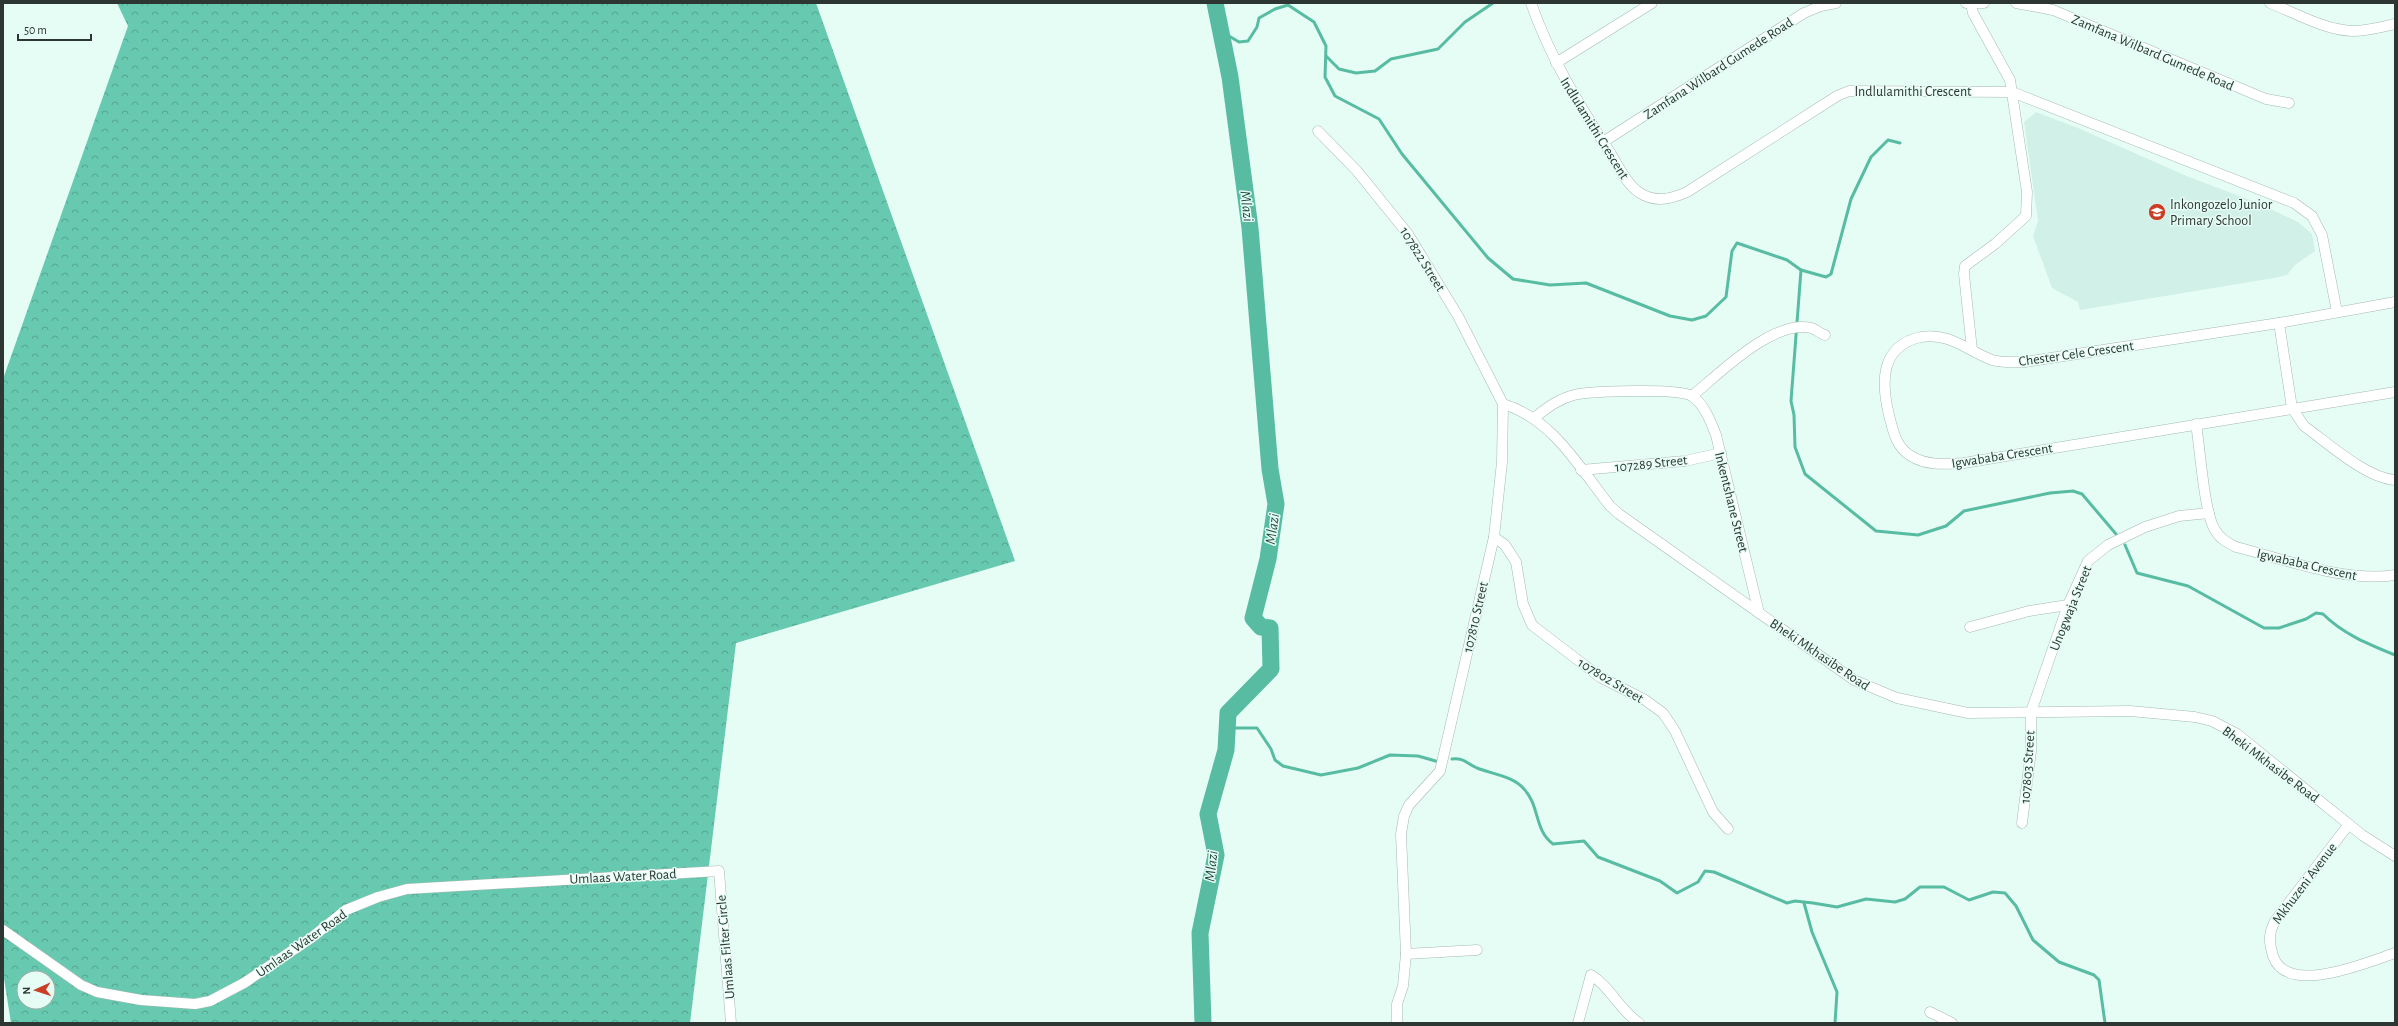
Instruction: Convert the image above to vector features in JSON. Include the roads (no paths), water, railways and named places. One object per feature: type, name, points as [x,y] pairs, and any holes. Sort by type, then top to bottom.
[{"type":"street","name":"Indlulamithi Crescent","points":[[1531,3],[1556,63],[1603,142],[1631,185],[1649,198],[1662,200],[1687,192],[1837,96],[1849,91],[2012,92],[2294,203],[2312,216],[2322,235],[2337,312]]},
{"type":"street","points":[[1556,63],[1652,3]]},
{"type":"street","name":"Zamfana Wilbard Gumede Road","points":[[1603,142],[1804,13],[1822,6],[1836,3]]},
{"type":"street","points":[[1966,3],[1984,3]]},
{"type":"street","name":"Zamfana Wilbard Gumede Road","points":[[2016,3],[2053,10],[2266,99],[2289,103]]},
{"type":"street","points":[[2270,3],[2326,25],[2351,31],[2371,30],[2395,24]]},
{"type":"street","points":[[1971,4],[1973,13],[2005,69],[2012,92],[2027,192],[2026,216],[1995,244],[1965,266],[1964,274],[1972,350]]},
{"type":"street","name":"107822 Street","points":[[1318,131],[1343,155],[1372,187],[1408,234],[1458,316],[1503,404]]},
{"type":"street","name":"Chester Cele Crescent","points":[[1972,350],[1993,360],[2025,362],[2279,323],[2395,302]]},
{"type":"street","points":[[2279,323],[2292,408],[2304,426],[2360,466],[2382,478],[2395,480]]},
{"type":"street","points":[[1534,418],[1558,401],[1584,393],[1667,391],[1692,396],[1743,354],[1775,334],[1792,328],[1811,328],[1825,335]]},
{"type":"street","name":"Igwababa Crescent","points":[[1972,350],[1950,339],[1930,336],[1903,344],[1891,356],[1883,376],[1883,385],[1894,435],[1903,450],[1918,460],[1941,464],[1964,463],[2395,392]]},
{"type":"street","name":"Inkentshane Street","points":[[1692,396],[1710,422],[1720,453],[1759,613]]},
{"type":"street","name":"Bheki Mkhasibe Road","points":[[1503,404],[1534,418],[1548,428],[1619,514],[1854,680],[1877,692],[1968,714],[2130,711],[2195,717],[2212,721],[2237,734],[2349,824],[2395,856]]},
{"type":"street","name":"107810 Street","points":[[1397,1023],[1397,1004],[1403,986],[1406,954],[1401,868],[1401,834],[1404,816],[1414,797],[1440,771],[1494,537],[1502,462],[1503,404]]},
{"type":"street","name":"Igwababa Crescent","points":[[2196,424],[2209,513],[2214,530],[2222,540],[2236,547],[2345,574],[2362,577],[2395,575]]},
{"type":"street","name":"107289 Street","points":[[1582,470],[1685,461],[1720,453]]},
{"type":"street","name":"Unogwaja Street","points":[[2031,712],[2068,605],[2088,560],[2102,549],[2162,520],[2209,513]]},
{"type":"street","name":"107802 Street","points":[[1494,537],[1505,546],[1516,562],[1523,604],[1532,625],[1600,677],[1645,700],[1663,713],[1675,731],[1713,812],[1728,829]]},
{"type":"street","points":[[1970,627],[2022,613],[2068,605]]},
{"type":"street","name":"107803 Street","points":[[2022,823],[2031,751],[2031,712]]},
{"type":"street","name":"Mkhuzeni Avenue","points":[[2349,824],[2275,921],[2270,931],[2269,940],[2274,958],[2286,970],[2305,977],[2316,976],[2395,953]]},
{"type":"street","name":"Umlaas Water Road","points":[[3,930],[81,985],[97,992],[141,1000],[194,1004],[210,1001],[244,983],[311,938],[346,910],[378,896],[400,891],[568,878],[719,870]]},
{"type":"street","name":"Umlaas Filter Circle","points":[[719,870],[731,1023]]},
{"type":"street","points":[[1406,954],[1477,950]]},
{"type":"street","points":[[1578,1023],[1590,975],[1608,988],[1628,1016],[1639,1023]]},
{"type":"street","points":[[1930,1012],[1952,1023]]},
{"type":"waterway","name":"Mlazi","points":[[1203,1023],[1200,933],[1216,855],[1208,814],[1226,750],[1228,713],[1271,669],[1270,628],[1261,627],[1253,618],[1268,559],[1276,504],[1270,469],[1250,228],[1230,77],[1215,3]]},
{"type":"waterway","points":[[1326,56],[1339,69],[1356,73],[1375,71],[1391,59],[1438,49],[1465,22],[1493,3]]},
{"type":"waterway","points":[[1219,30],[1239,42],[1248,41],[1257,27],[1259,18],[1275,9],[1288,5],[1314,22],[1326,46],[1325,77],[1335,96],[1379,119],[1402,154],[1488,258],[1513,279],[1550,285],[1586,283],[1670,316],[1692,320],[1706,316],[1726,297],[1732,251],[1737,243],[1787,260],[1801,270],[1791,401],[1794,415],[1795,447],[1805,474],[1876,531],[1918,535],[1946,526],[1964,511],[2050,493],[2073,491],[2082,494],[2116,534]]},
{"type":"waterway","points":[[1801,270],[1826,277],[1831,274],[1851,199],[1871,157],[1888,140],[1900,143]]},
{"type":"waterway","points":[[2125,545],[2137,573],[2188,586],[2264,628],[2279,628],[2306,619],[2316,613],[2323,614],[2347,633],[2395,655]]},
{"type":"waterway","points":[[1227,728],[1257,728],[1271,749],[1275,760],[1283,766],[1321,775],[1358,768],[1390,755],[1418,756],[1439,762]]},
{"type":"waterway","points":[[1452,759],[1462,760],[1477,768],[1508,778],[1524,789],[1533,803],[1543,832],[1553,844],[1584,841],[1598,857],[1660,881],[1677,893],[1698,882],[1705,871],[1714,872],[1787,903],[1795,901],[1837,907],[1866,899],[1895,902],[1905,899],[1920,887],[1944,887],[1969,900],[1993,892],[2005,893],[2016,906],[2033,940],[2059,962],[2094,975],[2099,980],[2105,1023]]},
{"type":"waterway","points":[[1804,903],[1812,932],[1837,992],[1835,1023]]},
{"type":"place","name":"Inkongozelo Junior Primary School","points":[[2157,212]]}]
